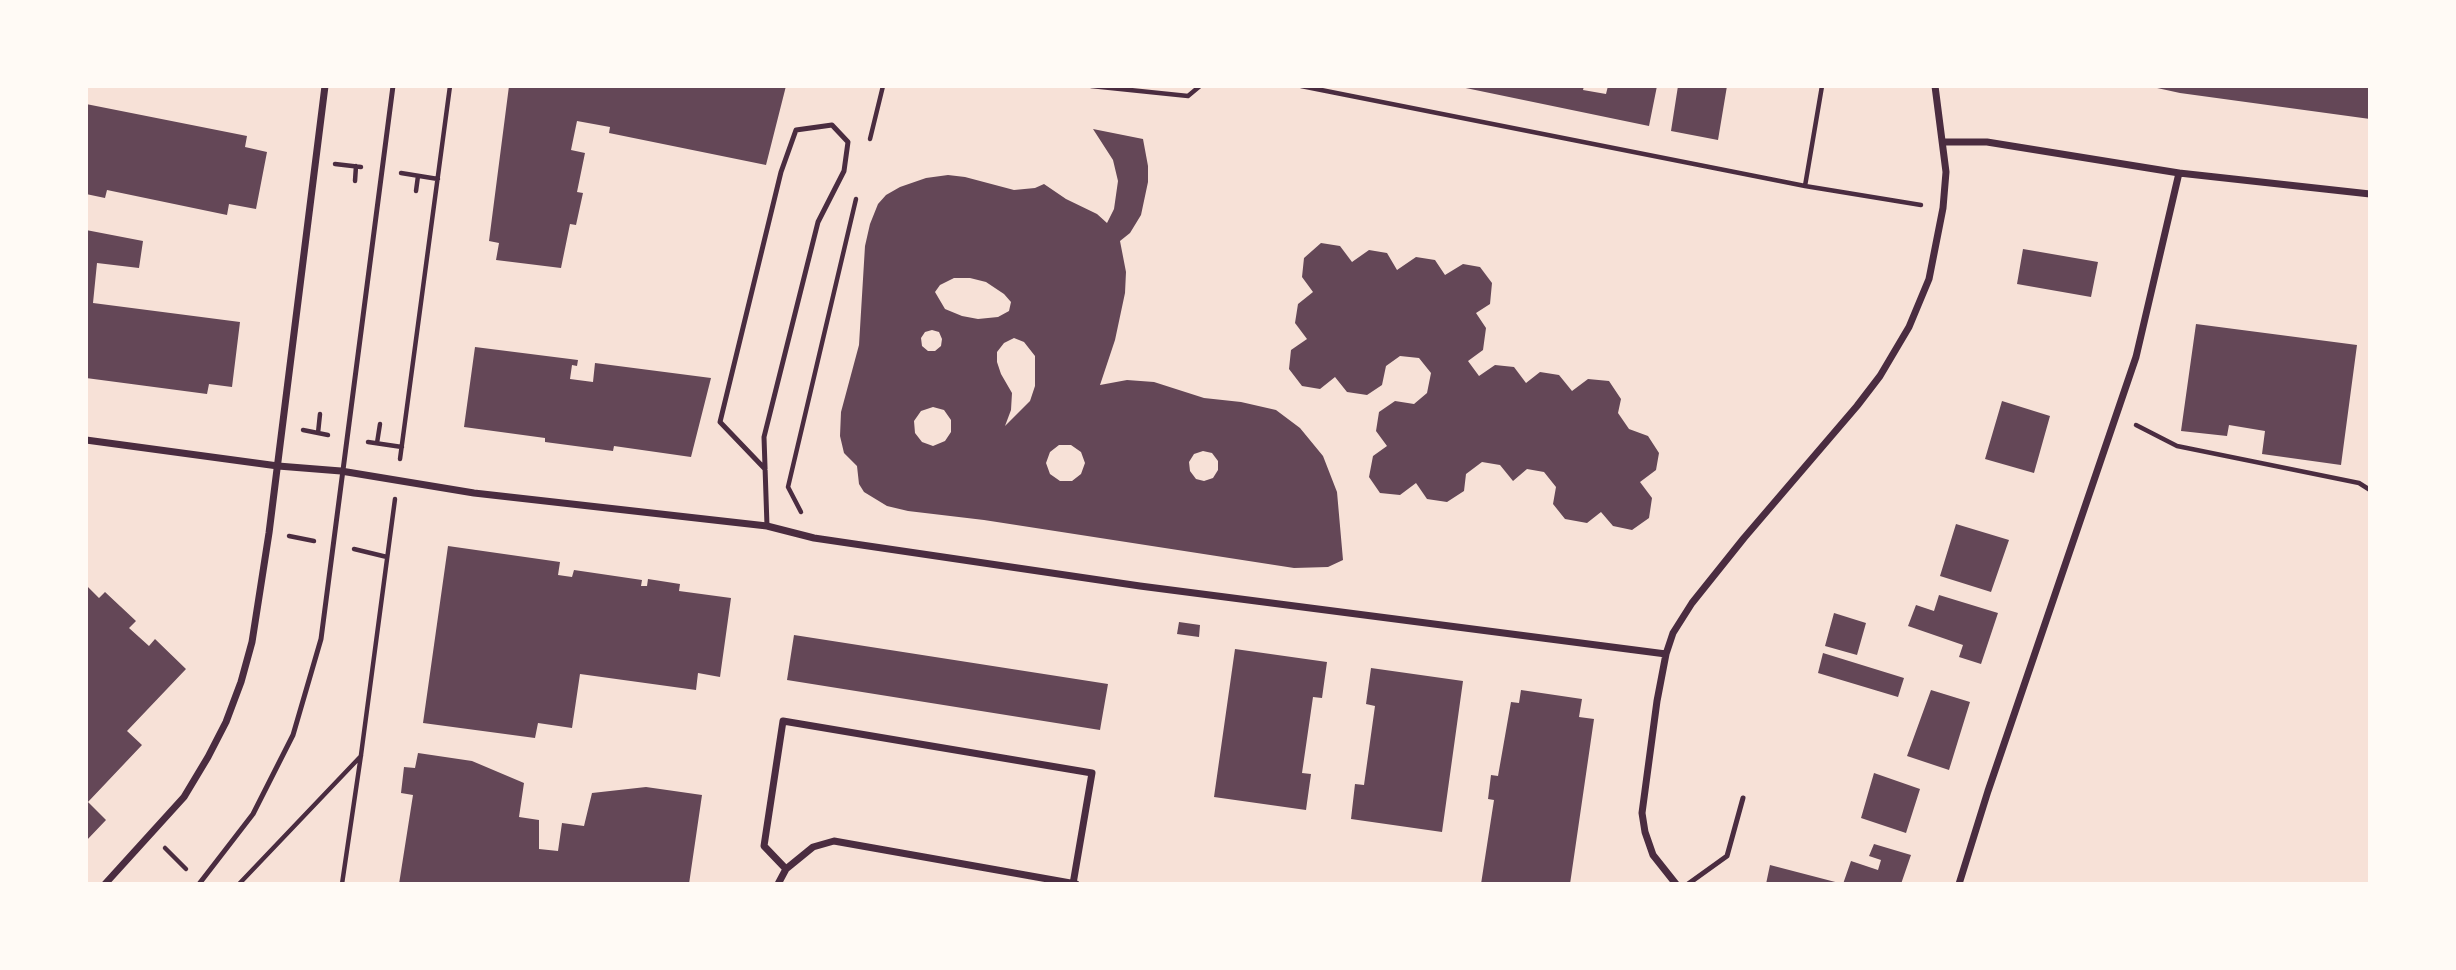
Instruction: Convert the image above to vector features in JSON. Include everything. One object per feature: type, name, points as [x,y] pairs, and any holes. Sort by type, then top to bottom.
[{"type":"street","points":[[105,884],[184,797],[226,722],[241,682],[252,642],[278,466],[325,86]]},
{"type":"street","points":[[1676,884],[1653,855],[1642,814],[1666,654],[1682,617],[1716,571],[1857,407],[1880,376],[1909,327],[1928,279],[1943,208],[1946,172],[1935,86]]},
{"type":"street","points":[[1943,142],[1987,142],[2179,173],[2370,194]]},
{"type":"street","points":[[1959,884],[1988,791],[2136,357],[2179,173]]},
{"type":"street","points":[[86,440],[278,466],[341,471],[474,493],[767,526],[814,538],[1140,586],[1666,654]]},
{"type":"street","points":[[778,884],[786,869],[813,847],[834,841],[1075,884],[1092,772],[783,721],[764,846],[786,869]]},
{"type":"lane","points":[[199,883],[253,814],[293,735],[321,639],[393,86]]},
{"type":"lane","points":[[765,468],[720,422],[781,172],[796,130],[832,125],[848,142],[844,171],[817,222],[764,437],[767,526]]},
{"type":"lane","points":[[1688,884],[1727,856],[1743,798]]},
{"type":"path","points":[[870,139],[883,86]]},
{"type":"path","points":[[1091,86],[1188,96],[1200,86]]},
{"type":"path","points":[[1301,86],[1805,186],[1943,208]]},
{"type":"path","points":[[1805,186],[1822,86]]},
{"type":"path","points":[[355,181],[356,166]]},
{"type":"path","points":[[416,191],[418,176]]},
{"type":"path","points":[[814,538],[788,487],[858,193]]},
{"type":"path","points":[[318,433],[320,414]]},
{"type":"path","points":[[2116,414],[2177,446],[2359,483],[2370,490]]},
{"type":"path","points":[[377,443],[380,424]]},
{"type":"path","points":[[239,884],[362,755]]},
{"type":"path","points":[[152,835],[199,883]]},
{"type":"building","points":[[509,86],[786,86],[766,165],[609,133],[610,127],[577,121],[571,150],[585,153],[577,192],[583,193],[576,225],[570,224],[561,268],[496,260],[499,243],[489,241]]},
{"type":"building","points":[[1456,86],[1584,86],[1583,90],[1606,94],[1608,86],[1657,86],[1649,126]]},
{"type":"building","points":[[1678,86],[1727,86],[1718,140],[1671,131]]},
{"type":"building","points":[[2148,86],[2370,86],[2370,119],[2180,93]]},
{"type":"building","points":[[86,104],[247,136],[245,147],[267,152],[256,209],[229,204],[227,215],[107,190],[105,198],[86,194]]},
{"type":"building","points":[[1093,129],[1143,139],[1148,166],[1148,182],[1141,215],[1130,233],[1120,241],[1126,272],[1125,293],[1115,340],[1100,385],[1127,380],[1154,382],[1204,398],[1241,402],[1276,410],[1300,428],[1323,456],[1337,492],[1343,560],[1328,567],[1294,568],[984,520],[908,511],[887,506],[864,492],[859,484],[857,466],[844,453],[840,436],[841,412],[859,345],[865,246],[878,204],[886,195],[900,187],[926,178],[948,175],[1014,190],[1035,188],[1044,184],[1066,199],[1097,214],[1107,223],[1114,209],[1118,181],[1113,160]],"holes":[[[954,278],[986,282],[1011,302],[1009,311],[998,317],[978,319],[962,316],[945,309],[935,292],[940,285]],[[925,332],[939,332],[941,346],[935,351],[928,351],[922,346],[921,338]],[[1014,338],[1024,342],[1035,356],[1035,386],[1030,401],[1005,426],[1011,410],[1012,393],[1001,374],[997,352],[1004,343]],[[933,407],[944,410],[951,420],[951,432],[945,441],[933,446],[922,442],[915,433],[914,421],[921,411]],[[1059,445],[1071,445],[1081,452],[1085,463],[1081,474],[1072,481],[1060,481],[1050,474],[1046,463],[1050,452]],[[1203,451],[1212,453],[1218,461],[1218,470],[1213,478],[1204,481],[1196,479],[1190,471],[1189,462],[1194,454]]]},
{"type":"building","points":[[86,230],[143,241],[139,268],[97,263],[93,303],[240,322],[232,387],[209,384],[207,394],[86,378]]},
{"type":"building","points":[[1321,243],[1340,246],[1352,262],[1369,250],[1387,253],[1397,270],[1416,257],[1435,260],[1445,275],[1463,264],[1480,267],[1492,283],[1490,304],[1476,313],[1486,328],[1483,350],[1468,361],[1479,376],[1495,365],[1514,367],[1526,383],[1540,372],[1559,375],[1572,391],[1588,379],[1609,381],[1621,399],[1618,413],[1629,429],[1648,436],[1659,453],[1656,470],[1640,482],[1652,498],[1649,518],[1632,530],[1613,526],[1601,512],[1587,523],[1565,519],[1553,504],[1556,487],[1544,472],[1527,469],[1513,481],[1500,465],[1482,462],[1466,474],[1464,491],[1447,502],[1427,499],[1416,483],[1400,495],[1380,493],[1369,477],[1373,456],[1387,446],[1376,431],[1379,412],[1395,401],[1414,404],[1427,393],[1431,373],[1419,358],[1400,356],[1386,366],[1382,385],[1367,395],[1347,392],[1335,377],[1320,389],[1302,386],[1289,369],[1291,350],[1307,339],[1295,323],[1298,304],[1313,292],[1302,277],[1304,258]]},
{"type":"building","points":[[2023,249],[2098,262],[2091,297],[2017,284]]},
{"type":"building","points":[[2196,324],[2357,345],[2341,465],[2262,454],[2265,431],[2229,425],[2227,436],[2181,431]]},
{"type":"building","points":[[475,347],[578,360],[577,366],[572,365],[570,379],[593,382],[595,363],[711,378],[691,457],[614,446],[613,451],[464,427]]},
{"type":"building","points":[[2002,401],[2050,416],[2034,473],[1985,459]]},
{"type":"building","points":[[1956,524],[2009,540],[1991,592],[1940,576]]},
{"type":"building","points":[[448,546],[560,562],[558,575],[572,577],[574,570],[642,580],[641,586],[647,586],[648,579],[680,584],[679,591],[731,598],[720,677],[698,673],[696,690],[580,674],[572,728],[538,723],[535,738],[423,723]]},
{"type":"building","points":[[86,585],[99,598],[105,592],[136,621],[129,628],[149,646],[155,639],[186,669],[127,731],[142,745],[88,802],[106,820],[86,841]]},
{"type":"building","points":[[1939,595],[1998,613],[1981,664],[1959,657],[1963,645],[1908,626],[1916,605],[1934,611]]},
{"type":"building","points":[[1834,613],[1866,623],[1857,655],[1825,646]]},
{"type":"building","points":[[1179,622],[1200,625],[1199,637],[1177,634]]},
{"type":"building","points":[[794,635],[1108,684],[1100,730],[787,680]]},
{"type":"building","points":[[1235,649],[1327,662],[1322,698],[1313,697],[1302,773],[1311,774],[1306,810],[1214,797]]},
{"type":"building","points":[[1823,653],[1904,678],[1898,697],[1818,673]]},
{"type":"building","points":[[1371,668],[1463,681],[1442,832],[1351,819],[1355,784],[1364,785],[1375,706],[1366,704]]},
{"type":"building","points":[[1521,690],[1582,699],[1579,717],[1594,719],[1570,884],[1481,884],[1494,800],[1488,799],[1491,775],[1498,776],[1511,702],[1519,703]]},
{"type":"building","points":[[1931,690],[1970,702],[1949,770],[1907,756]]},
{"type":"building","points":[[418,753],[472,761],[524,783],[519,817],[539,820],[539,849],[558,851],[562,823],[584,826],[592,793],[646,787],[702,795],[689,884],[399,884],[413,795],[401,793],[404,767],[415,768]]},
{"type":"building","points":[[1874,773],[1920,789],[1906,833],[1861,818]]},
{"type":"building","points":[[1874,844],[1911,855],[1901,884],[1843,884],[1851,861],[1878,870],[1881,860],[1869,856]]},
{"type":"building","points":[[1770,865],[1843,884],[1766,884]]}]
